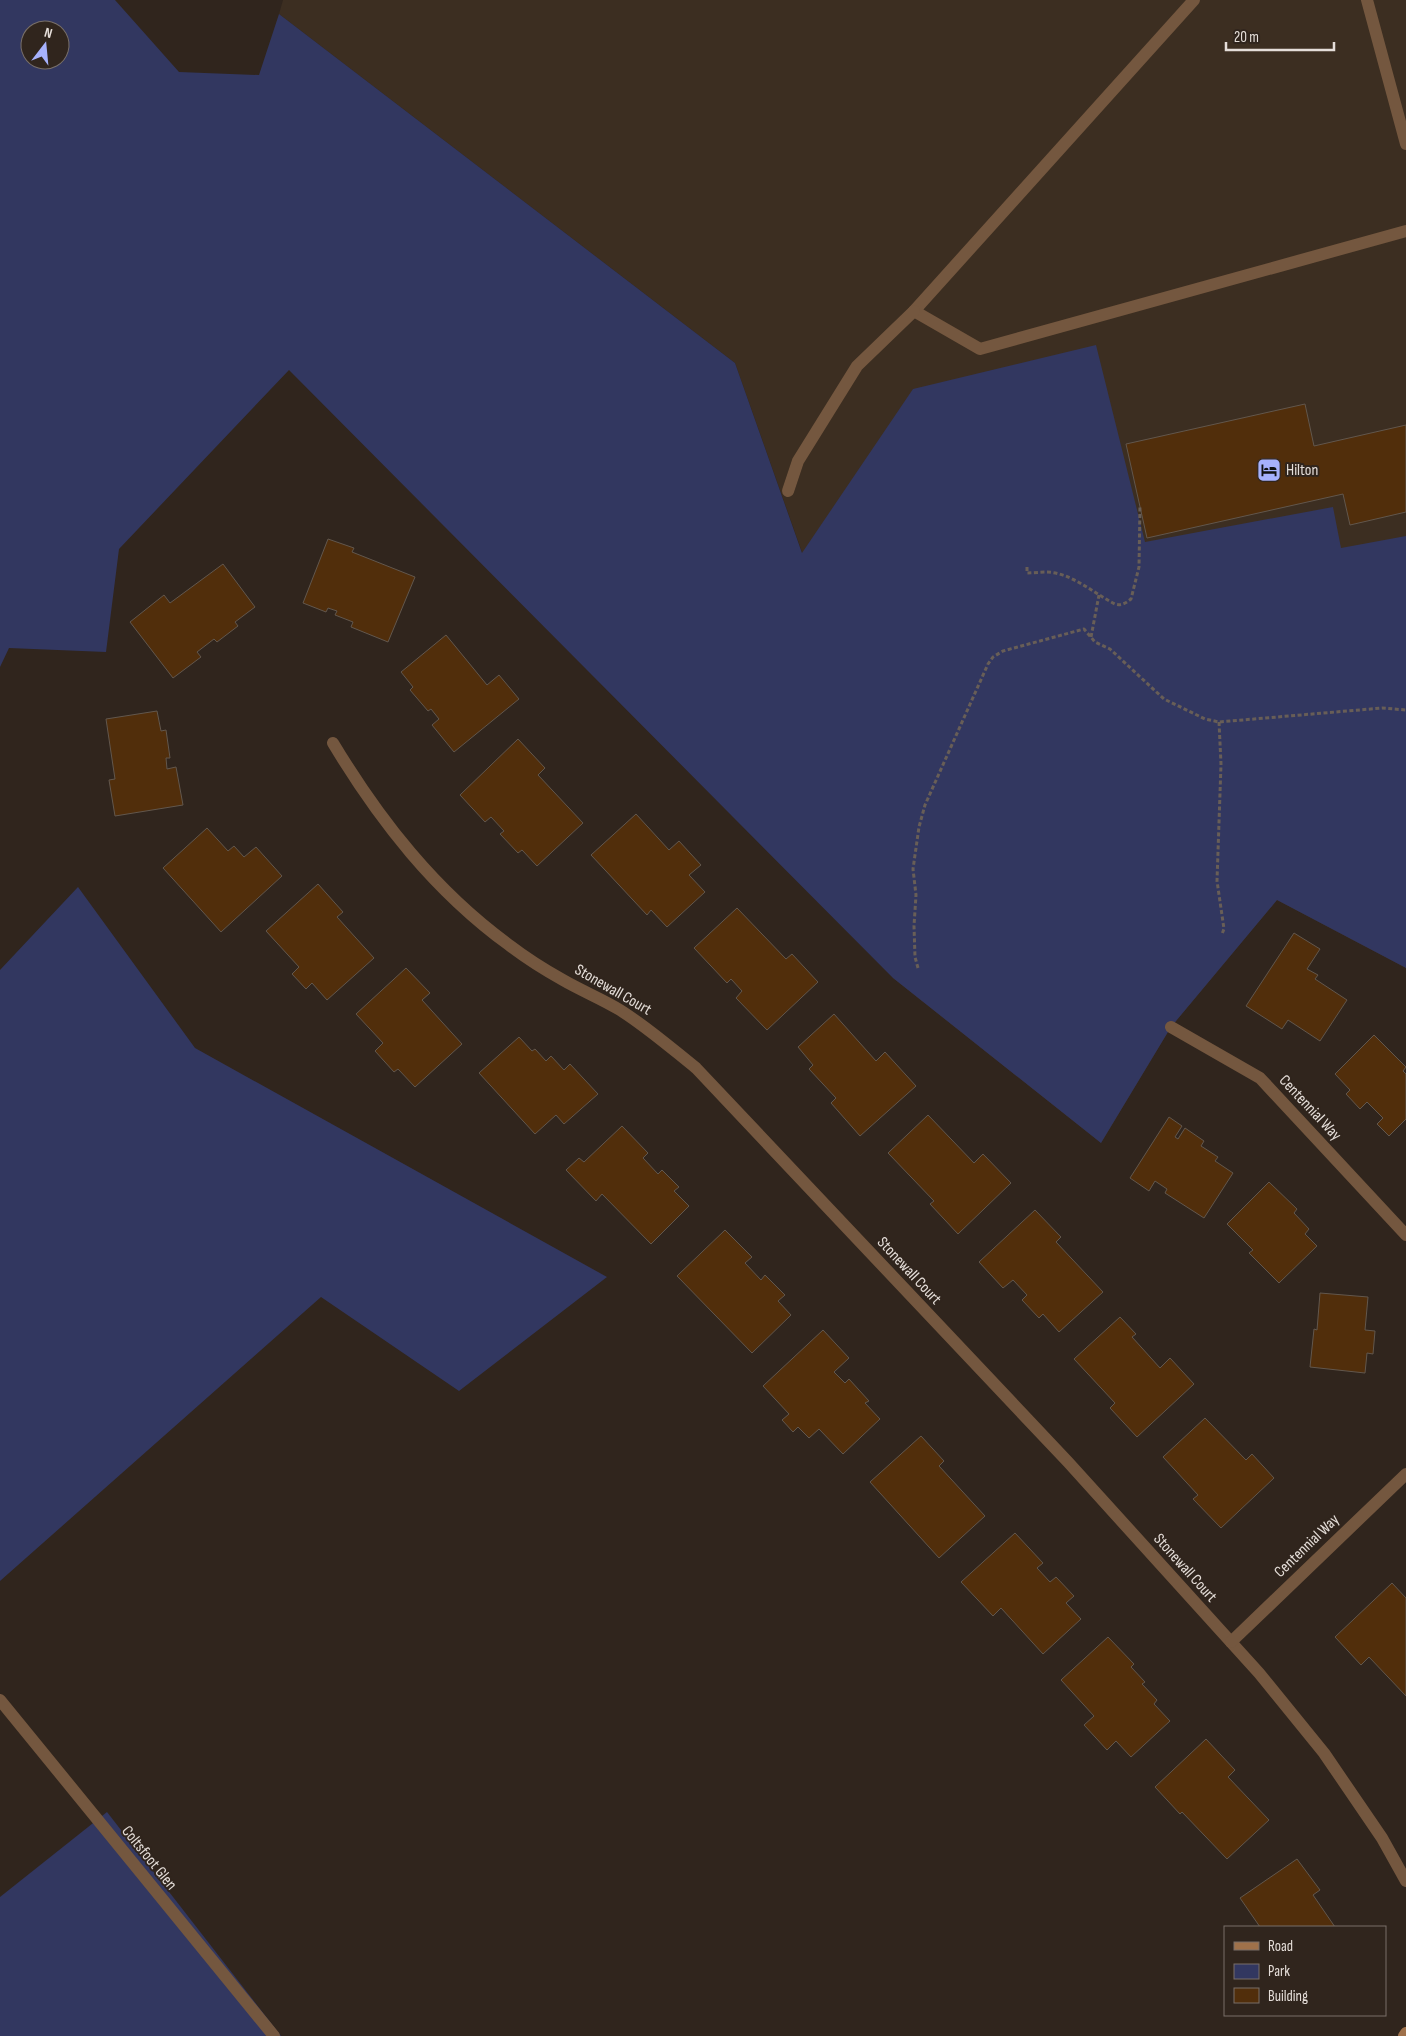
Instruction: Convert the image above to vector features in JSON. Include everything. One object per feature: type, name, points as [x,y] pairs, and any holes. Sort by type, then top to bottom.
[{"type":"street","points":[[788,492],[798,461],[857,366],[914,311],[1194,0]]},
{"type":"street","points":[[1367,0],[1406,144]]},
{"type":"street","points":[[914,311],[980,349],[1406,231]]},
{"type":"street","name":"Stonewall Court","points":[[333,743],[355,780],[399,841],[451,896],[509,945],[562,980],[620,1010],[651,1031],[696,1068],[1068,1462],[1259,1673],[1324,1753],[1382,1838],[1406,1881]]},
{"type":"street","name":"Centennial Way","points":[[1172,1027],[1260,1078],[1406,1235]]},
{"type":"street","name":"Centennial Way","points":[[1231,1642],[1406,1474]]},
{"type":"street","name":"Coltsfoot Glen","points":[[0,1700],[274,2036]]},
{"type":"path","points":[[1026,567],[1027,574],[1047,572],[1061,575],[1084,585],[1119,605],[1131,599],[1139,567],[1140,505]]},
{"type":"path","points":[[1091,637],[1099,595]]},
{"type":"path","points":[[918,968],[915,957],[916,895],[913,869],[924,805],[988,664],[993,657],[1011,647],[1084,629],[1095,642],[1110,649],[1164,699],[1205,719],[1219,722],[1382,708],[1406,710]]},
{"type":"path","points":[[1219,722],[1221,764],[1217,881],[1224,929],[1222,934]]},
{"type":"shaded area","points":[[283,0],[1406,0],[1406,968],[1277,900],[1171,1027],[1101,1143],[893,978],[899,826],[735,363],[279,14]]},
{"type":"green space","points":[[0,0],[115,0],[179,72],[259,75],[279,14],[735,363],[802,553],[913,389],[1096,345],[1145,542],[1333,507],[1341,548],[1406,536],[1406,968],[1277,900],[1171,1027],[1101,1143],[893,978],[289,370],[119,549],[106,652],[9,648],[0,667]]},
{"type":"green space","points":[[78,887],[195,1048],[607,1277],[459,1391],[321,1297],[0,1581],[0,970]]},
{"type":"green space","points":[[107,1812],[281,2036],[0,2036],[0,1897]]},
{"type":"building","name":"Hilton","points":[[1305,404],[1314,446],[1406,425],[1406,512],[1350,525],[1343,494],[1147,538],[1126,444]]},
{"type":"building","points":[[328,539],[354,548],[352,552],[415,577],[388,642],[351,627],[353,622],[335,615],[337,611],[328,608],[326,612],[303,603]]},
{"type":"building","points":[[223,564],[255,607],[235,622],[238,626],[217,642],[214,639],[197,652],[201,657],[173,678],[130,622],[164,595],[170,603]]},
{"type":"building","points":[[446,635],[487,685],[499,675],[519,699],[454,752],[432,725],[439,719],[431,709],[428,711],[410,690],[413,687],[401,672]]},
{"type":"building","points":[[157,711],[161,731],[166,730],[170,758],[166,758],[167,769],[176,767],[183,805],[115,816],[109,780],[115,779],[106,719]]},
{"type":"building","points":[[518,739],[545,768],[538,775],[583,823],[537,866],[522,850],[518,853],[500,834],[504,831],[491,817],[485,822],[460,795]]},
{"type":"building","points":[[636,814],[669,850],[679,841],[701,865],[689,875],[705,892],[667,927],[651,910],[647,915],[591,855]]},
{"type":"building","points":[[207,828],[228,851],[234,846],[244,857],[256,847],[282,876],[221,932],[163,868]]},
{"type":"building","points":[[318,884],[343,912],[337,917],[374,958],[327,1000],[312,983],[306,989],[292,974],[299,967],[266,931]]},
{"type":"building","points":[[737,908],[786,959],[792,954],[818,982],[767,1030],[736,998],[742,991],[731,979],[727,983],[694,948]]},
{"type":"building","points":[[1294,933],[1320,949],[1307,969],[1318,975],[1315,979],[1347,1000],[1320,1041],[1288,1020],[1282,1029],[1246,1006]]},
{"type":"building","points":[[406,968],[430,993],[422,1000],[462,1044],[415,1087],[398,1069],[394,1072],[375,1051],[383,1043],[356,1014]]},
{"type":"building","points":[[834,1014],[876,1061],[885,1052],[916,1086],[860,1136],[831,1103],[836,1098],[809,1069],[813,1065],[798,1047]]},
{"type":"building","points":[[1374,1035],[1406,1067],[1403,1071],[1406,1074],[1406,1119],[1389,1136],[1377,1124],[1383,1118],[1367,1102],[1360,1109],[1346,1094],[1350,1090],[1335,1074]]},
{"type":"building","points":[[519,1037],[532,1051],[535,1049],[546,1061],[551,1056],[564,1070],[570,1064],[598,1094],[564,1124],[556,1115],[535,1134],[479,1073]]},
{"type":"building","points":[[928,1115],[974,1163],[983,1154],[1011,1183],[958,1234],[930,1204],[934,1201],[888,1153]]},
{"type":"building","points":[[1169,1117],[1182,1126],[1175,1137],[1178,1139],[1185,1128],[1204,1141],[1201,1146],[1218,1157],[1215,1161],[1233,1173],[1204,1218],[1165,1193],[1167,1189],[1155,1181],[1149,1191],[1130,1178]]},
{"type":"building","points":[[622,1126],[648,1153],[643,1158],[658,1174],[662,1170],[679,1187],[674,1191],[689,1206],[651,1244],[602,1194],[596,1201],[566,1170],[579,1158],[584,1162]]},
{"type":"building","points":[[1269,1182],[1297,1209],[1294,1213],[1309,1229],[1305,1234],[1317,1246],[1279,1283],[1249,1253],[1253,1250],[1227,1224]]},
{"type":"building","points":[[1035,1210],[1061,1237],[1056,1242],[1103,1292],[1059,1332],[1043,1314],[1039,1318],[1022,1300],[1027,1295],[1013,1280],[1003,1288],[979,1262]]},
{"type":"building","points":[[725,1230],[752,1257],[745,1263],[761,1280],[765,1275],[785,1295],[778,1301],[791,1315],[752,1353],[677,1276]]},
{"type":"building","points":[[1320,1293],[1368,1297],[1365,1330],[1375,1331],[1373,1354],[1367,1353],[1365,1373],[1310,1367],[1314,1329],[1317,1330]]},
{"type":"building","points":[[1120,1317],[1136,1334],[1132,1337],[1160,1368],[1170,1358],[1194,1384],[1137,1437],[1110,1408],[1115,1403],[1074,1359]]},
{"type":"building","points":[[823,1330],[849,1358],[834,1372],[845,1383],[849,1379],[869,1401],[865,1403],[880,1419],[843,1454],[819,1429],[809,1438],[798,1427],[793,1432],[782,1420],[789,1414],[763,1386]]},
{"type":"building","points":[[1205,1418],[1246,1460],[1252,1454],[1274,1478],[1221,1528],[1193,1499],[1198,1495],[1163,1457]]},
{"type":"building","points":[[921,1436],[944,1461],[939,1466],[985,1516],[939,1558],[870,1482]]},
{"type":"building","points":[[1015,1533],[1043,1563],[1037,1568],[1050,1582],[1056,1577],[1074,1596],[1066,1603],[1081,1619],[1043,1654],[1001,1608],[993,1616],[961,1582]]},
{"type":"building","points":[[1392,1583],[1406,1598],[1406,1696],[1369,1657],[1361,1665],[1335,1637]]},
{"type":"building","points":[[1108,1637],[1134,1664],[1131,1667],[1145,1682],[1142,1684],[1157,1700],[1154,1704],[1170,1721],[1131,1757],[1116,1741],[1107,1750],[1084,1725],[1094,1716],[1061,1680]]},
{"type":"building","points":[[1206,1739],[1235,1770],[1228,1777],[1269,1820],[1227,1859],[1155,1787]]},
{"type":"building","points":[[1297,1859],[1320,1890],[1313,1895],[1334,1926],[1259,1926],[1240,1898]]},
{"type":"place","name":"Hilton","points":[[1269,470]]}]
